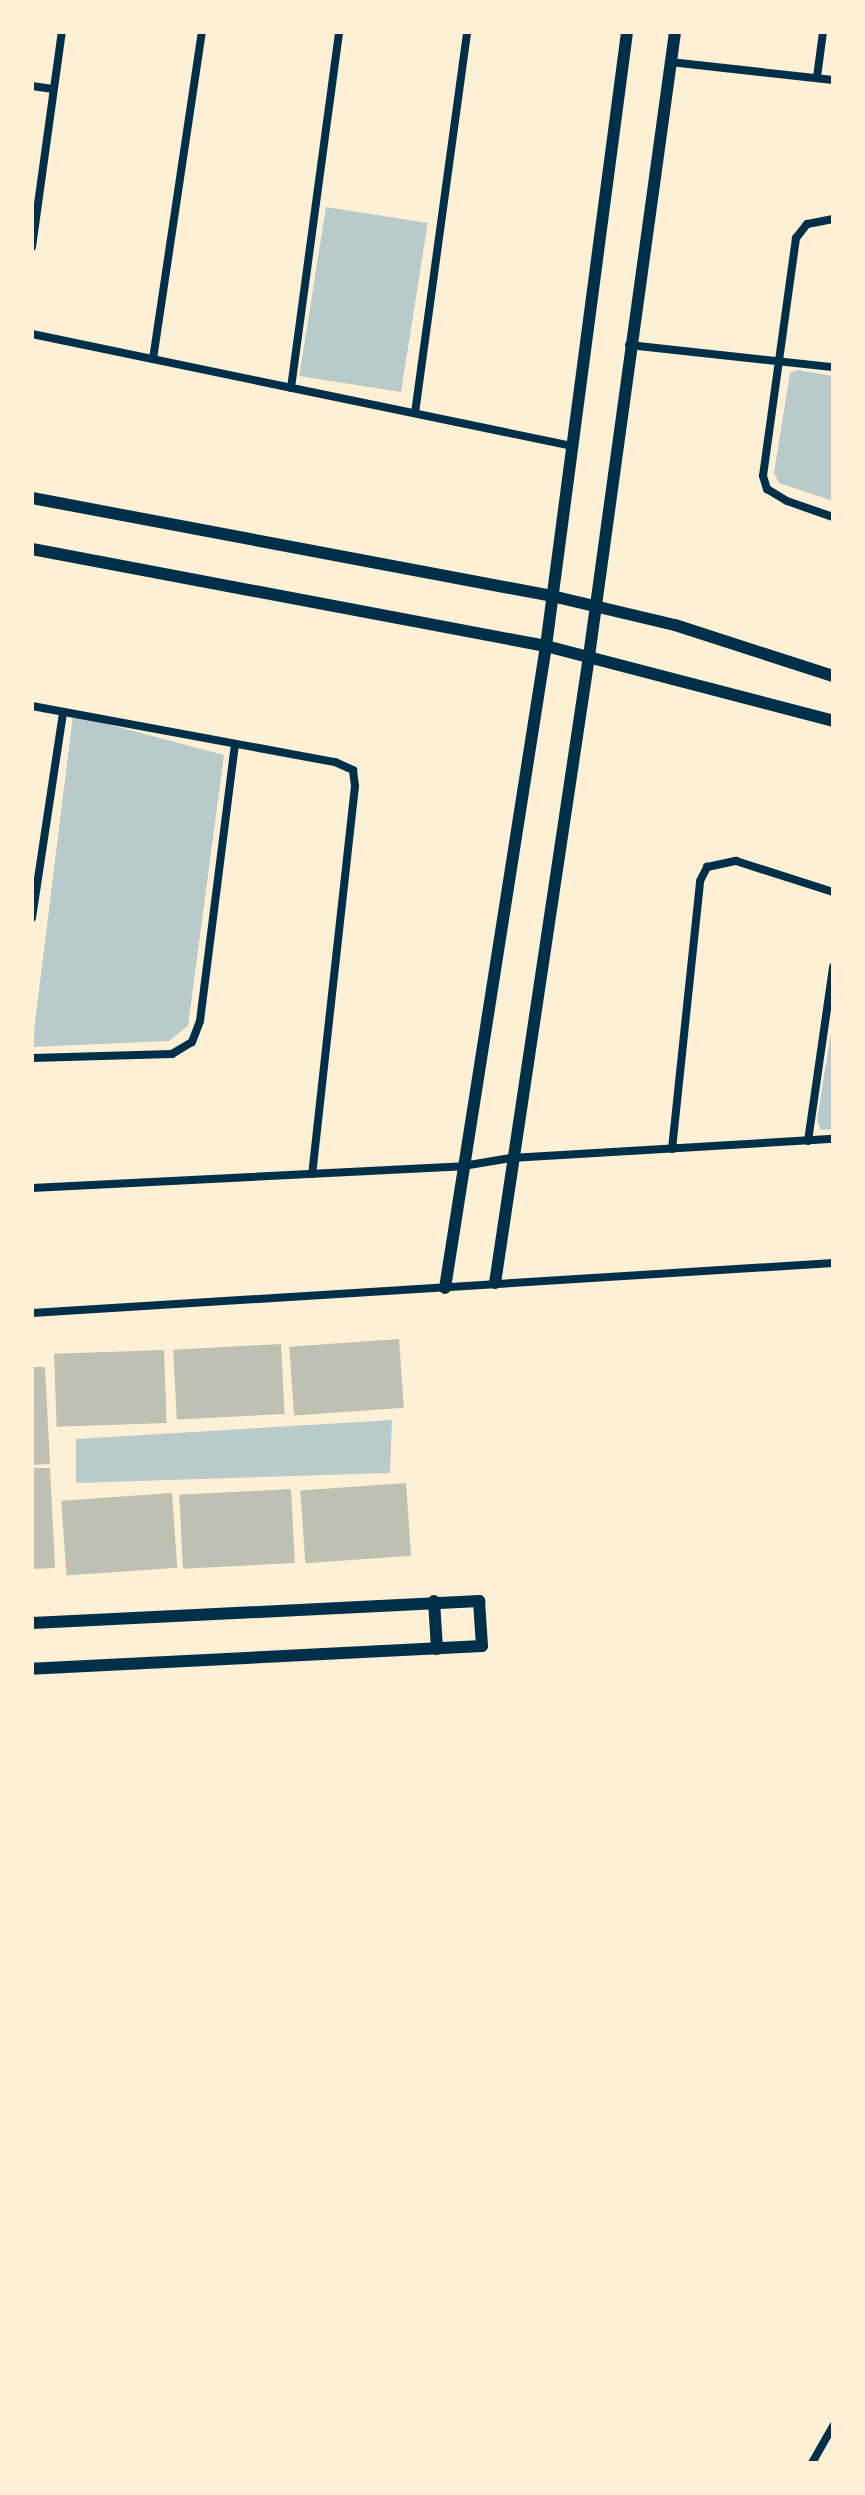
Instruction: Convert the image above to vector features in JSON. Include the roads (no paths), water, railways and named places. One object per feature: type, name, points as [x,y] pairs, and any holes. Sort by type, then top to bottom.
[{"type":"street","points":[[32,247],[62,32]]},
{"type":"street","points":[[153,359],[202,32]]},
{"type":"street","points":[[291,388],[339,32]]},
{"type":"street","points":[[415,413],[467,32]]},
{"type":"street","points":[[445,1288],[546,646],[627,32]]},
{"type":"street","points":[[495,1283],[511,1158],[589,656],[628,344],[675,32]]},
{"type":"street","points":[[817,77],[823,32]]},
{"type":"street","points":[[670,62],[833,80]]},
{"type":"street","points":[[32,86],[53,89]]},
{"type":"street","points":[[833,219],[813,222],[796,238],[783,359],[763,476],[767,489],[833,517]]},
{"type":"street","points":[[32,334],[572,446]]},
{"type":"street","points":[[628,344],[833,367]]},
{"type":"street","points":[[32,498],[552,596],[833,676]]},
{"type":"street","points":[[32,549],[546,646],[833,721]]},
{"type":"street","points":[[32,706],[335,762],[353,770],[355,786],[312,1174]]},
{"type":"street","points":[[32,918],[63,713]]},
{"type":"street","points":[[32,1058],[172,1054],[192,1042],[200,1021],[235,745]]},
{"type":"street","points":[[672,1149],[700,881],[707,867],[736,861],[833,892]]},
{"type":"street","points":[[808,1141],[833,967]]},
{"type":"street","points":[[32,1188],[463,1166],[511,1158],[833,1139]]},
{"type":"street","points":[[32,1313],[833,1263]]},
{"type":"street","points":[[434,1601],[437,1649]]},
{"type":"street","points":[[32,1623],[479,1601],[482,1646],[32,1669]]},
{"type":"street","points":[[812,2463],[833,2426]]}]
